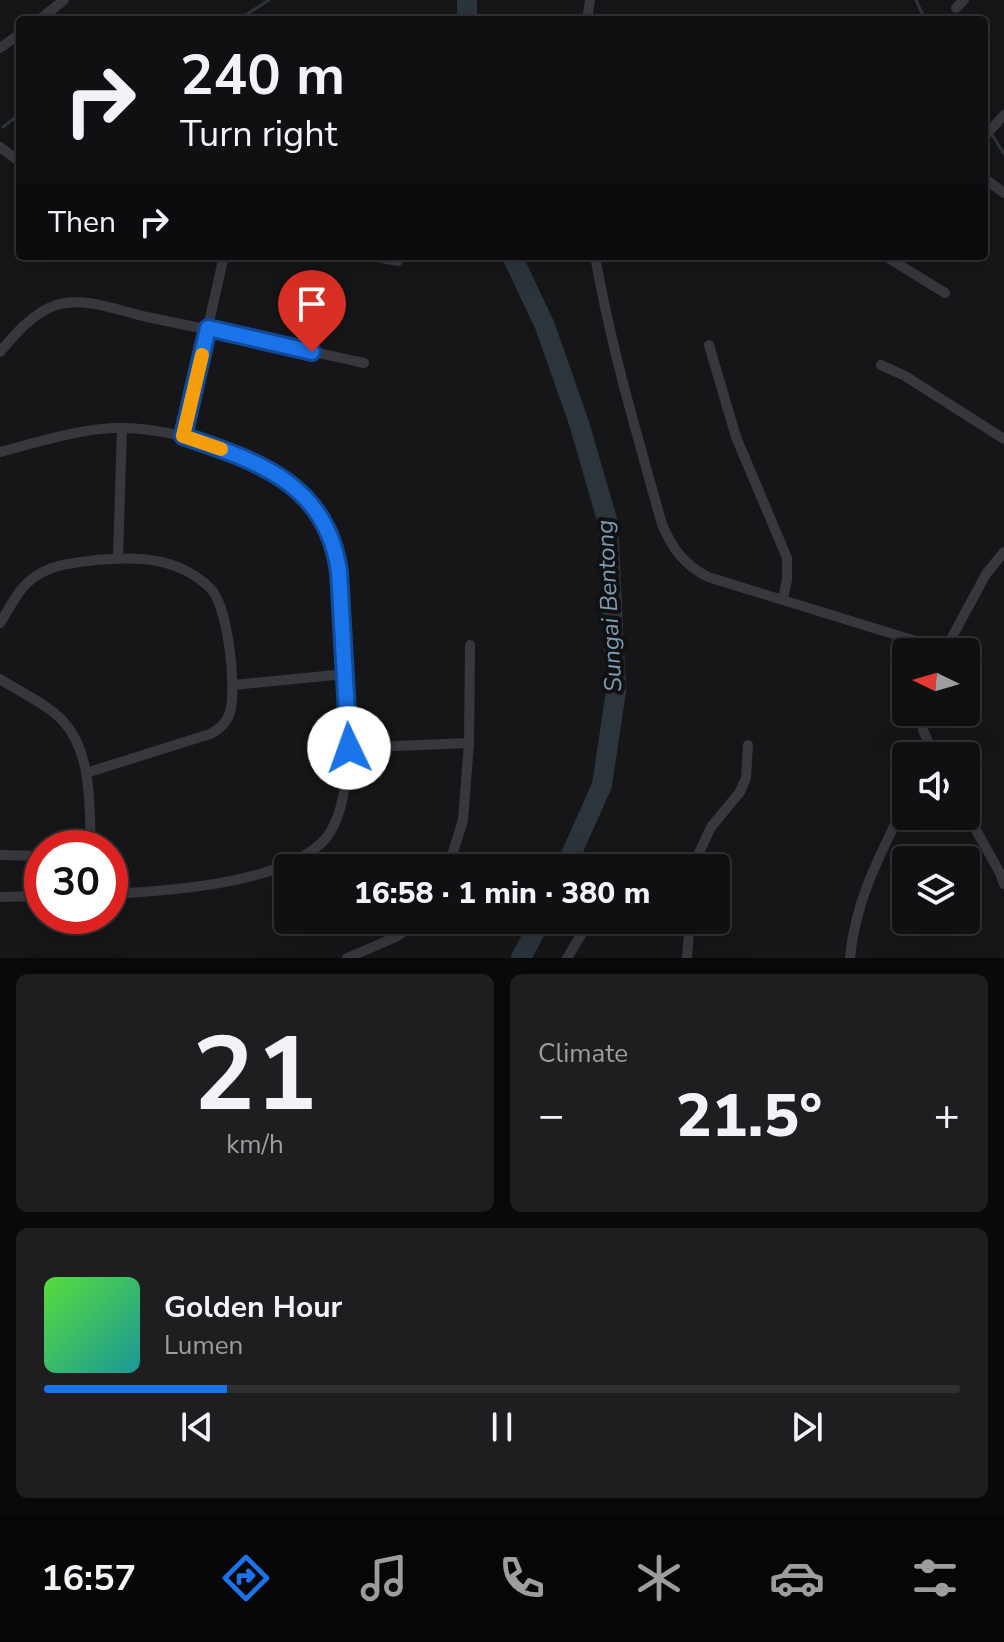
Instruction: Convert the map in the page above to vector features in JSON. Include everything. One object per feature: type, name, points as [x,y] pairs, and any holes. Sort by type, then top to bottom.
[{"type":"street","points":[[44,16],[62,1]]},
{"type":"street","points":[[988,133],[1004,115]]},
{"type":"street","points":[[183,436],[223,260]]},
{"type":"street","points":[[393,260],[398,261]]},
{"type":"street","points":[[596,260],[624,391],[662,524],[670,542],[693,570],[708,577],[905,638]]},
{"type":"street","points":[[891,260],[945,293]]},
{"type":"street","points":[[0,352],[35,317],[56,305],[68,303],[89,304],[208,328],[364,363]]},
{"type":"street","points":[[709,345],[736,437],[787,558],[783,598]]},
{"type":"street","points":[[881,365],[905,376],[1004,439]]},
{"type":"street","points":[[118,557],[122,428]]},
{"type":"street","points":[[0,452],[88,431],[122,428],[183,436],[251,459],[293,486],[308,499],[325,526],[337,559],[349,748],[347,779],[335,824],[327,836],[301,857],[282,866],[224,881],[128,893]]},
{"type":"street","points":[[951,638],[986,574],[1004,552]]},
{"type":"street","points":[[0,623],[25,585],[45,571],[69,563],[118,557],[166,562],[180,568],[211,588],[221,605],[233,685],[230,713],[219,729],[86,773]]},
{"type":"street","points":[[452,854],[463,820],[469,743],[470,645]]},
{"type":"street","points":[[233,685],[345,674]]},
{"type":"street","points":[[0,679],[62,720],[74,739],[86,773],[90,830]]},
{"type":"street","points":[[349,748],[469,743]]},
{"type":"street","points":[[698,854],[711,827],[740,792],[746,778],[748,745]]},
{"type":"street","points":[[850,958],[852,932],[859,906],[892,830]]},
{"type":"street","points":[[977,830],[1002,871],[1004,884]]},
{"type":"street","points":[[0,855],[24,856]]},
{"type":"street","points":[[0,897],[24,896]]},
{"type":"street","points":[[347,958],[400,934]]},
{"type":"street","points":[[567,958],[582,934]]},
{"type":"street","points":[[687,958],[689,934]]},
{"type":"waterway","points":[[244,16],[269,0]]},
{"type":"waterway","name":"Sungai Bentong","points":[[467,0],[467,16]]},
{"type":"waterway","points":[[916,0],[923,16]]},
{"type":"waterway","points":[[3,127],[16,117]]},
{"type":"waterway","points":[[993,136],[1004,154]]},
{"type":"waterway","name":"Sungai Bentong","points":[[514,260],[545,326],[579,423],[608,523],[616,691],[602,785],[571,854]]},
{"type":"waterway","name":"Sungai Bentong","points":[[521,958],[534,934]]},
{"type":"slow traffic","points":[[202,355],[183,436],[221,449]]},
{"type":"route","points":[[312,352],[208,328],[183,436],[251,459],[270,469],[308,499],[325,526],[334,547],[339,572],[349,748]]}]
